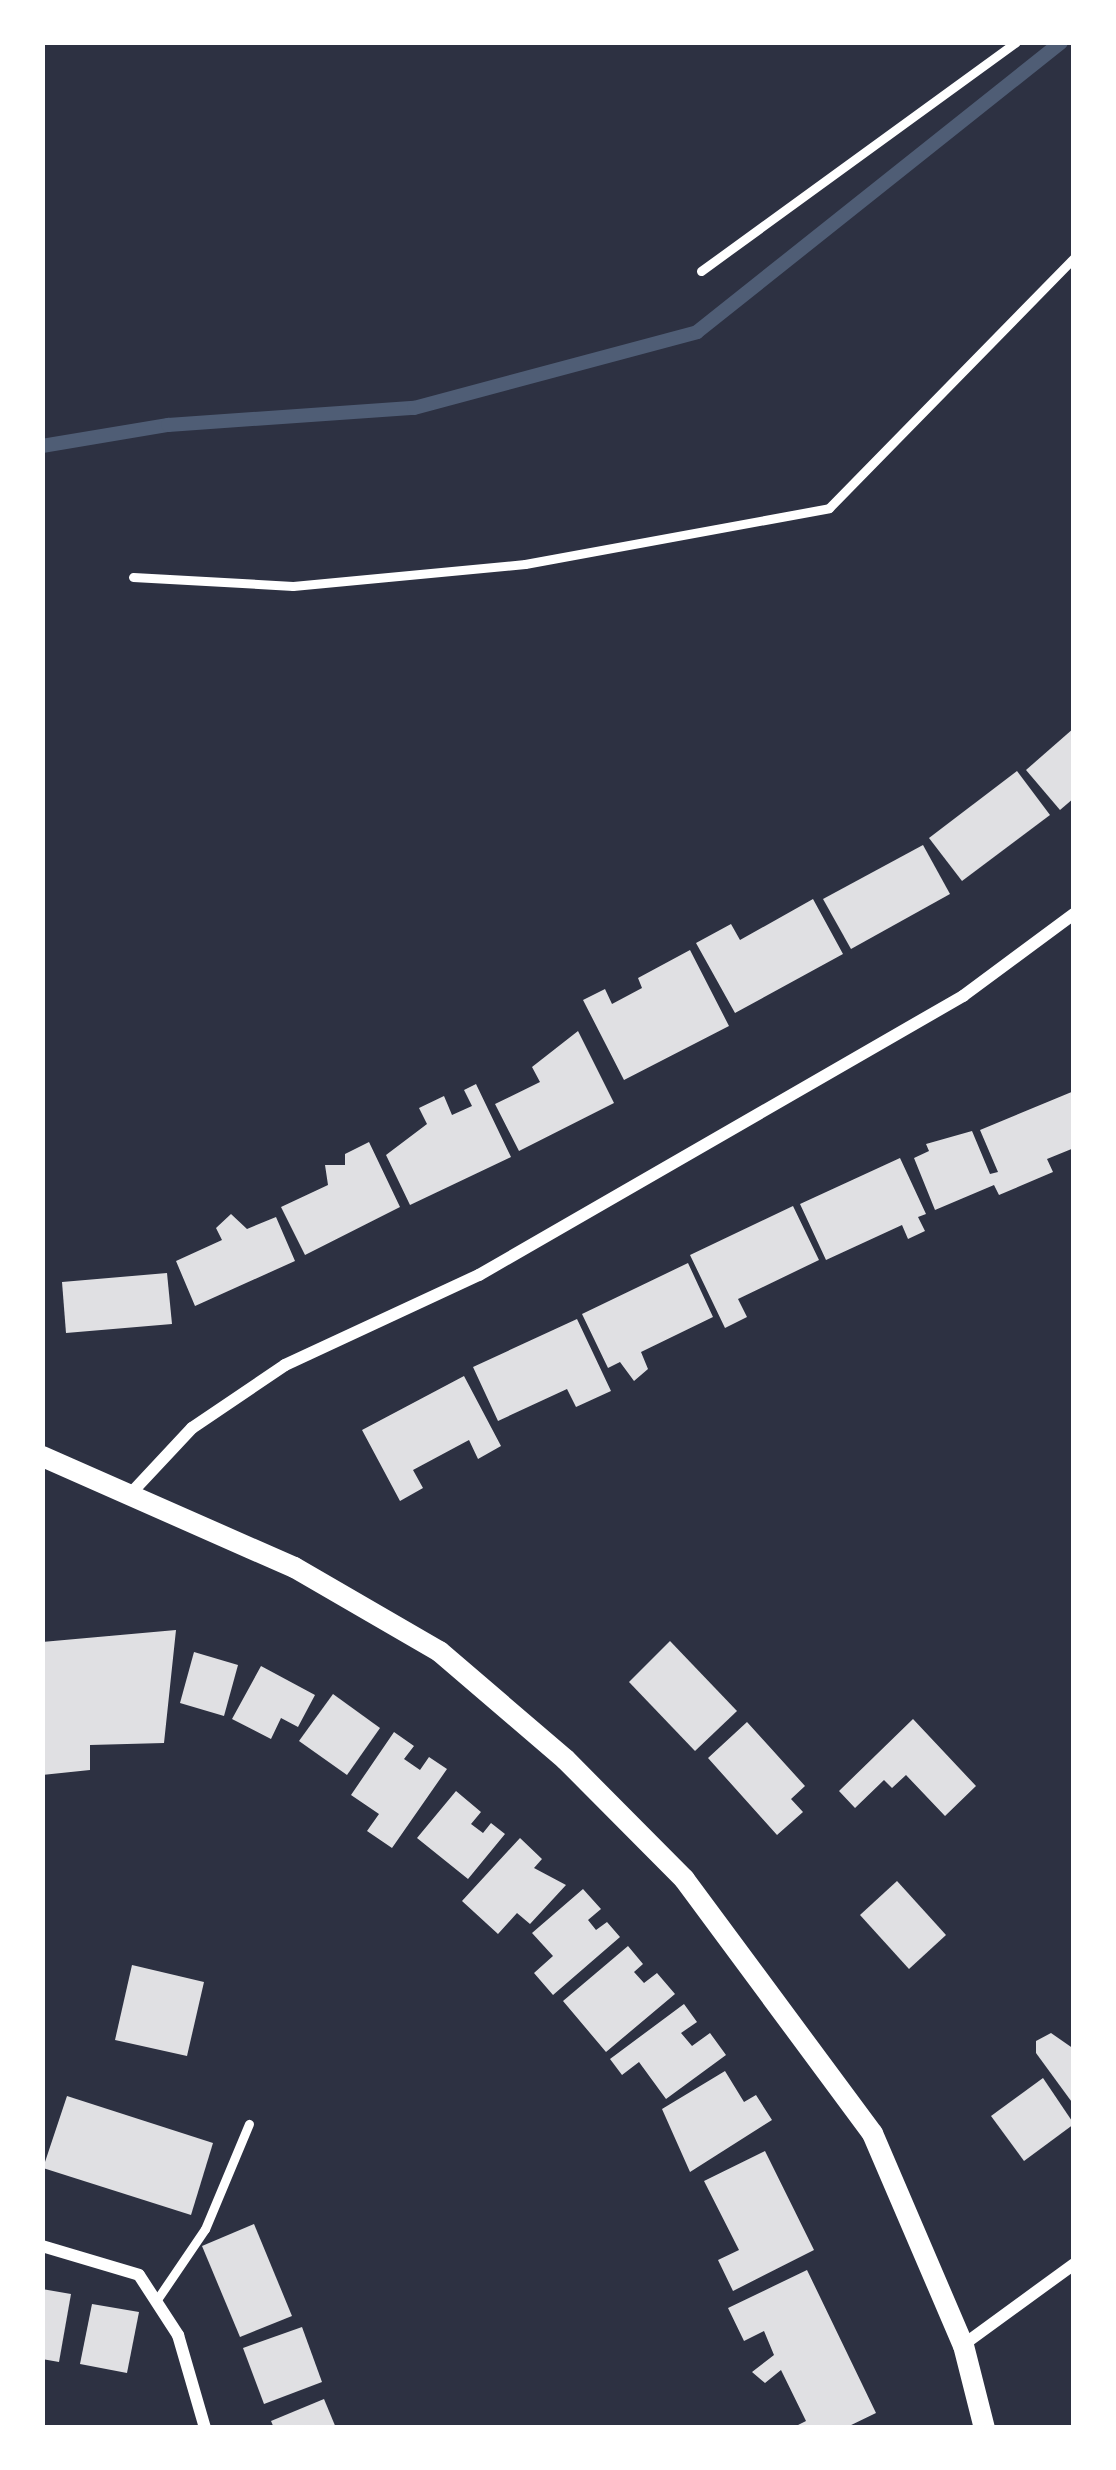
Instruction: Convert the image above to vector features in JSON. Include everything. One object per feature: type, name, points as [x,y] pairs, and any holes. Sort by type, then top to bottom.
[{"type":"street","points":[[134,1490],[192,1428],[285,1365],[478,1275],[963,996],[1074,914]]},
{"type":"street","points":[[42,1456],[134,1490],[294,1567],[439,1651],[565,1760],[684,1879],[872,2133],[963,2345],[984,2428]]},
{"type":"street","points":[[42,2246],[139,2275],[178,2336],[205,2428]]},
{"type":"street","points":[[963,2345],[1074,2264]]},
{"type":"lane","points":[[701,271],[1016,42]]},
{"type":"lane","points":[[133,577],[293,586],[525,564],[829,508],[1074,258]]},
{"type":"lane","points":[[156,2301],[205,2229],[249,2124]]},
{"type":"building","points":[[1074,728],[1074,798],[1060,810],[1026,770]]},
{"type":"building","points":[[1017,771],[1050,815],[962,881],[929,838]]},
{"type":"building","points":[[923,845],[950,894],[851,949],[823,899]]},
{"type":"building","points":[[813,899],[843,954],[735,1013],[696,943],[731,924],[740,940]]},
{"type":"building","points":[[690,950],[729,1026],[624,1080],[583,1000],[605,989],[612,1004],[642,988],[638,978]]},
{"type":"building","points":[[578,1031],[614,1103],[519,1151],[495,1104],[540,1082],[532,1067]]},
{"type":"building","points":[[476,1084],[511,1157],[410,1205],[386,1155],[427,1124],[419,1108],[444,1096],[452,1115],[472,1106],[464,1090]]},
{"type":"building","points":[[1074,1091],[1074,1148],[1047,1159],[1053,1172],[999,1195],[994,1185],[935,1210],[914,1158],[929,1151],[926,1144],[972,1131],[990,1174],[998,1172],[980,1130]]},
{"type":"building","points":[[369,1142],[400,1207],[305,1255],[281,1207],[328,1185],[325,1165],[345,1165],[345,1154]]},
{"type":"building","points":[[900,1158],[926,1214],[918,1217],[925,1231],[908,1239],[902,1225],[826,1260],[800,1204]]},
{"type":"building","points":[[793,1206],[819,1260],[738,1299],[747,1317],[725,1328],[690,1255]]},
{"type":"building","points":[[231,1214],[247,1229],[276,1217],[295,1261],[195,1306],[176,1261],[222,1240],[216,1228]]},
{"type":"building","points":[[688,1263],[713,1317],[641,1352],[648,1369],[634,1381],[620,1362],[608,1368],[582,1314]]},
{"type":"building","points":[[167,1273],[172,1324],[66,1333],[62,1282]]},
{"type":"building","points":[[577,1319],[611,1391],[576,1407],[567,1389],[498,1421],[473,1367]]},
{"type":"building","points":[[464,1376],[501,1446],[478,1459],[469,1440],[413,1470],[423,1488],[400,1501],[362,1430]]},
{"type":"building","points":[[176,1630],[164,1743],[90,1745],[90,1770],[42,1775],[42,1642]]},
{"type":"building","points":[[670,1641],[737,1711],[695,1751],[629,1682]]},
{"type":"building","points":[[194,1652],[238,1665],[224,1716],[180,1703]]},
{"type":"building","points":[[261,1666],[315,1695],[298,1727],[281,1718],[271,1739],[232,1719]]},
{"type":"building","points":[[333,1694],[380,1728],[347,1775],[299,1741]]},
{"type":"building","points":[[913,1719],[976,1786],[945,1816],[906,1775],[892,1788],[884,1780],[855,1808],[839,1791]]},
{"type":"building","points":[[747,1722],[805,1786],[791,1799],[803,1812],[777,1835],[708,1758]]},
{"type":"building","points":[[394,1732],[414,1746],[404,1759],[420,1770],[429,1757],[447,1769],[392,1848],[367,1831],[379,1814],[351,1795]]},
{"type":"building","points":[[456,1791],[481,1812],[471,1824],[483,1833],[491,1823],[505,1834],[468,1879],[417,1838]]},
{"type":"building","points":[[520,1838],[542,1859],[534,1868],[566,1885],[530,1924],[517,1913],[498,1934],[462,1901]]},
{"type":"building","points":[[897,1881],[946,1935],[909,1969],[860,1915]]},
{"type":"building","points":[[583,1889],[601,1909],[588,1920],[596,1930],[607,1922],[620,1937],[553,1995],[534,1973],[553,1956],[532,1933]]},
{"type":"building","points":[[628,1946],[643,1964],[634,1972],[644,1983],[657,1973],[675,1994],[606,2052],[563,2001]]},
{"type":"building","points":[[132,1965],[204,1982],[187,2056],[115,2040]]},
{"type":"building","points":[[684,2004],[697,2022],[681,2033],[692,2046],[710,2033],[726,2055],[666,2099],[639,2062],[622,2075],[610,2059]]},
{"type":"building","points":[[1051,2033],[1074,2049],[1074,2105],[1036,2053],[1036,2041]]},
{"type":"building","points":[[725,2071],[744,2102],[756,2095],[772,2120],[690,2172],[662,2109]]},
{"type":"building","points":[[1043,2078],[1074,2124],[1024,2161],[991,2116]]},
{"type":"building","points":[[67,2096],[213,2143],[191,2215],[43,2168]]},
{"type":"building","points":[[765,2151],[814,2250],[733,2291],[718,2260],[739,2250],[704,2181]]},
{"type":"building","points":[[254,2224],[292,2316],[240,2337],[202,2246]]},
{"type":"building","points":[[807,2270],[876,2413],[845,2428],[792,2428],[806,2421],[781,2370],[765,2383],[752,2372],[774,2355],[764,2331],[744,2341],[728,2308]]},
{"type":"building","points":[[42,2289],[71,2294],[59,2362],[42,2359]]},
{"type":"building","points":[[92,2304],[139,2312],[127,2373],[80,2364]]},
{"type":"building","points":[[302,2327],[322,2382],[264,2404],[243,2348]]},
{"type":"building","points":[[324,2399],[336,2428],[274,2428],[271,2421]]},
{"type":"waterway","points":[[42,446],[168,425],[414,408],[697,332],[1061,42]]}]
